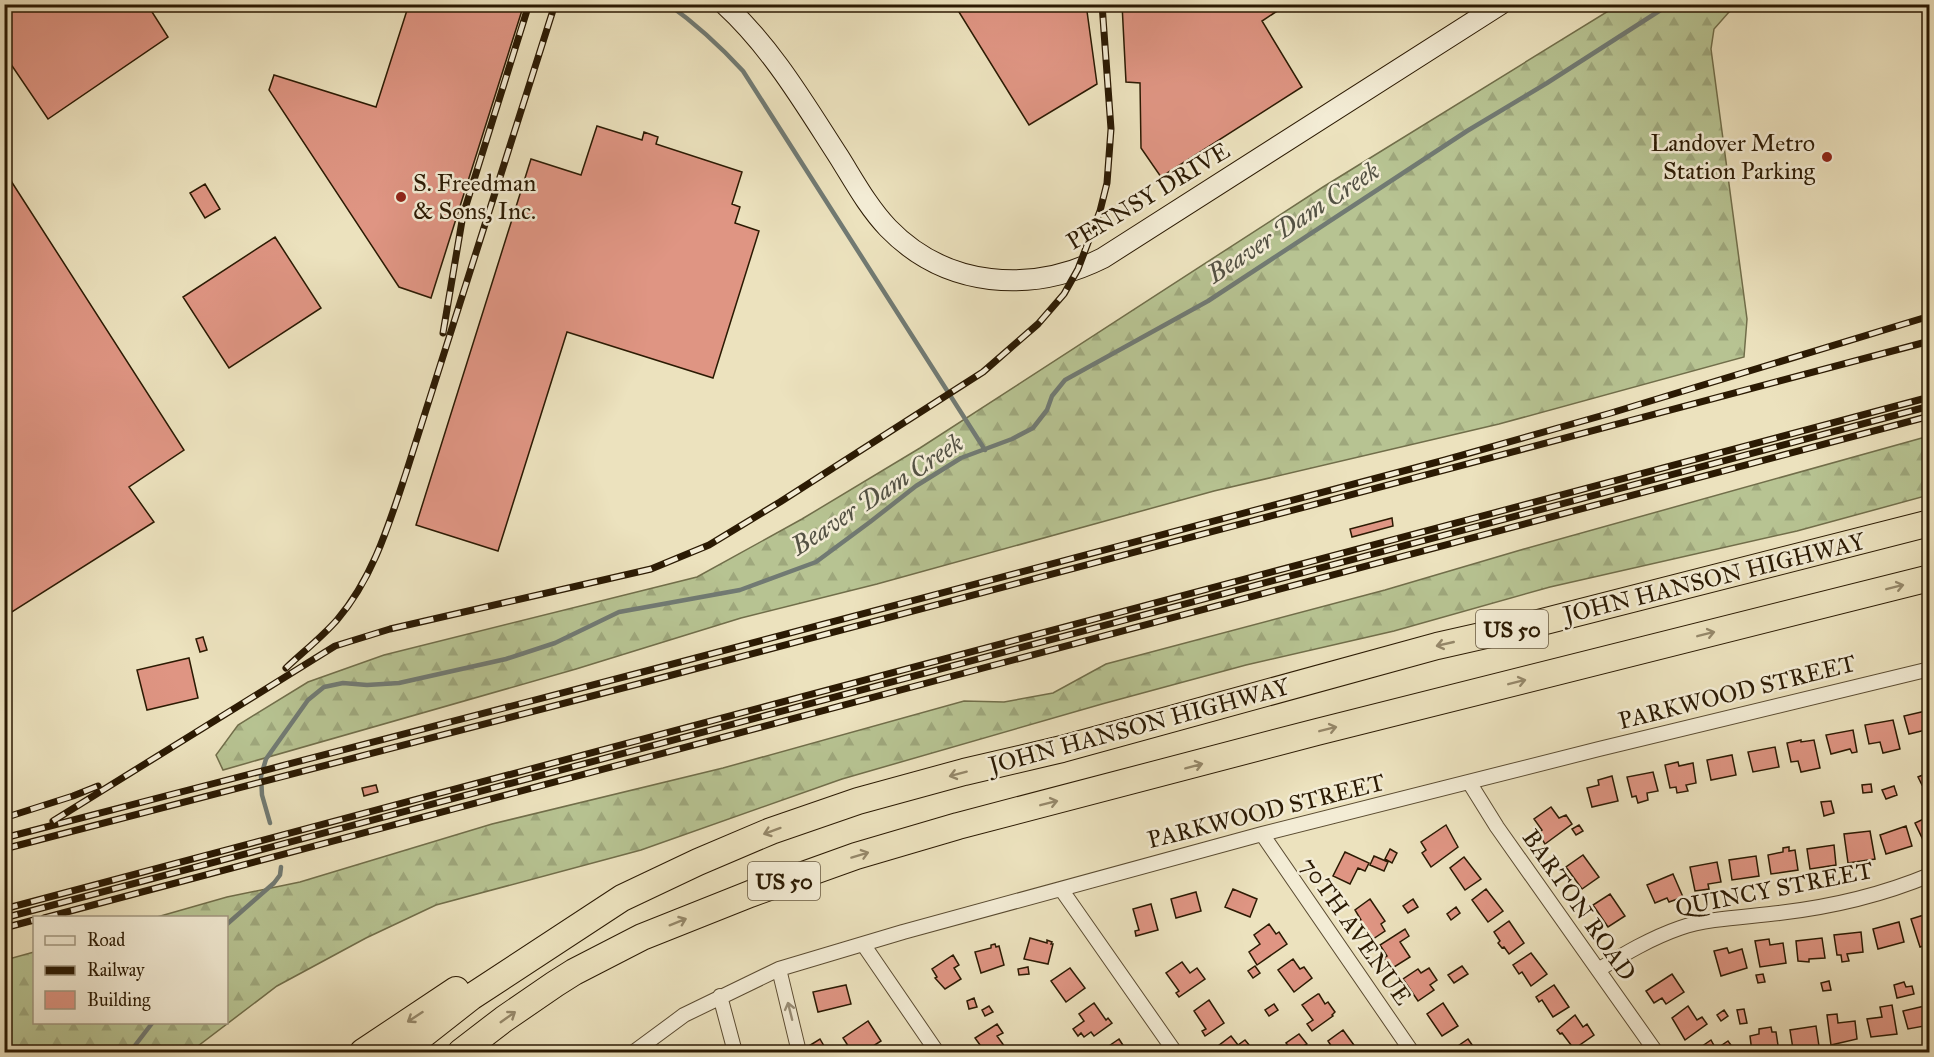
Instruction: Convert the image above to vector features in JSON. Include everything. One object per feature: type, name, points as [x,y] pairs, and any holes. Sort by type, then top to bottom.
[{"type":"highway","name":"JOHN HANSON HIGHWAY","points":[[401,1053],[471,997],[622,898],[698,861],[771,831],[858,801],[963,772],[1062,749],[1437,646],[1534,624],[1929,524]]},
{"type":"highway","name":"US 50","points":[[461,1053],[504,1019],[564,978],[642,937],[750,894],[856,856],[958,826],[1317,732],[1929,578]]},
{"type":"highway","points":[[363,1053],[473,979],[576,927]]},
{"type":"main road","name":"PENNSY DRIVE","points":[[724,4],[774,59],[871,207],[897,237],[919,253],[958,272],[1011,281],[1039,280],[1065,274],[1103,258],[1501,4]]},
{"type":"street","name":"PARKWOOD STREET","points":[[634,1053],[684,1015],[720,996],[779,969],[863,944],[1262,834],[1929,669]]},
{"type":"street","name":"BARTON ROAD","points":[[1469,782],[1497,827],[1656,1053]]},
{"type":"street","name":"70TH AVENUE","points":[[1262,834],[1412,1053]]},
{"type":"street","name":"QUINCY STREET","points":[[1598,969],[1682,927],[1861,899],[1907,885],[1929,875]]},
{"type":"street","points":[[1061,889],[1175,1053]]},
{"type":"street","points":[[863,944],[937,1053]]},
{"type":"street","points":[[779,969],[799,1053]]},
{"type":"street","points":[[720,996],[735,1053]]},
{"type":"green space","points":[[1618,5],[1740,5],[1729,12],[1714,29],[1711,49],[1747,319],[1744,357],[1499,424],[1214,491],[877,584],[741,618],[576,669],[223,770],[216,755],[238,725],[308,682],[384,655],[697,577],[802,519],[920,448],[1323,187]]},
{"type":"green space","points":[[1929,436],[1929,495],[1797,531],[1550,587],[1394,631],[1246,665],[1102,704],[842,779],[641,850],[436,905],[366,938],[277,986],[228,1023],[228,916],[160,916],[227,897],[300,882],[492,824],[723,768],[964,701],[1004,702],[1053,693],[1106,664],[1385,590]]},
{"type":"green space","points":[[33,952],[33,1024],[227,1024],[190,1052],[5,1052],[5,960]]},
{"type":"building","points":[[4,4],[147,4],[168,37],[48,119],[4,54]]},
{"type":"building","name":"S. Freedman & Sons, Inc.","points":[[409,4],[524,4],[431,298],[399,287],[269,90],[274,75],[376,107]]},
{"type":"building","points":[[954,4],[1086,4],[1097,84],[1029,125]]},
{"type":"building","points":[[1122,4],[1288,4],[1262,21],[1302,87],[1161,177],[1141,148],[1140,83],[1126,82]]},
{"type":"building","points":[[597,126],[642,140],[644,132],[658,137],[656,144],[742,172],[732,204],[740,207],[735,223],[759,231],[713,378],[567,332],[498,551],[416,525],[531,159],[581,175]]},
{"type":"building","points":[[4,170],[184,450],[129,487],[154,522],[4,617]]},
{"type":"building","points":[[205,184],[220,209],[205,218],[190,193]]},
{"type":"building","points":[[275,237],[321,308],[229,368],[183,297]]},
{"type":"building","points":[[1392,518],[1393,526],[1352,537],[1350,529]]},
{"type":"building","points":[[203,637],[207,650],[200,652],[196,639]]},
{"type":"building","points":[[189,658],[198,698],[147,710],[137,670]]},
{"type":"building","points":[[1930,710],[1930,729],[1909,734],[1904,716]]},
{"type":"building","points":[[1893,720],[1900,749],[1883,753],[1880,742],[1869,744],[1865,725]]},
{"type":"building","points":[[1853,730],[1857,752],[1852,753],[1850,749],[1831,754],[1826,735]]},
{"type":"building","points":[[1801,740],[1801,742],[1814,740],[1820,768],[1801,772],[1798,761],[1791,762],[1787,743]]},
{"type":"building","points":[[1775,747],[1779,767],[1753,772],[1748,752]]},
{"type":"building","points":[[1732,755],[1736,775],[1711,780],[1707,760]]},
{"type":"building","points":[[1678,762],[1679,766],[1693,763],[1696,783],[1686,785],[1688,791],[1677,793],[1676,787],[1670,788],[1665,765]]},
{"type":"building","points":[[1653,772],[1658,791],[1647,793],[1648,800],[1638,803],[1636,796],[1632,797],[1627,777]]},
{"type":"building","points":[[1925,774],[1928,782],[1922,785],[1918,777]]},
{"type":"building","points":[[1612,776],[1618,801],[1592,807],[1587,788],[1599,785],[1598,780]]},
{"type":"building","points":[[1871,784],[1872,792],[1863,793],[1862,785]]},
{"type":"building","points":[[376,785],[378,792],[364,796],[362,788]]},
{"type":"building","points":[[1894,786],[1897,795],[1886,799],[1882,790]]},
{"type":"building","points":[[1831,801],[1834,813],[1824,816],[1821,802]]},
{"type":"building","points":[[1551,807],[1559,818],[1566,815],[1572,824],[1545,844],[1538,833],[1542,830],[1534,819]]},
{"type":"building","points":[[1930,816],[1930,839],[1924,842],[1915,823]]},
{"type":"building","points":[[1446,825],[1458,847],[1431,867],[1422,853],[1426,850],[1421,842]]},
{"type":"building","points":[[1579,825],[1583,831],[1576,835],[1572,829]]},
{"type":"building","points":[[1906,826],[1912,846],[1886,854],[1880,835]]},
{"type":"building","points":[[1870,831],[1875,859],[1848,863],[1844,834]]},
{"type":"building","points":[[1834,845],[1836,865],[1810,869],[1807,849]]},
{"type":"building","points":[[1789,847],[1789,851],[1795,850],[1798,870],[1771,874],[1768,855],[1783,852],[1783,848]]},
{"type":"building","points":[[1390,849],[1397,853],[1392,863],[1385,859]]},
{"type":"building","points":[[1345,852],[1369,863],[1365,871],[1358,868],[1350,884],[1333,876]]},
{"type":"building","points":[[1583,855],[1599,877],[1582,889],[1566,867]]},
{"type":"building","points":[[1374,856],[1388,862],[1384,871],[1370,865]]},
{"type":"building","points":[[1756,856],[1759,876],[1732,880],[1729,860]]},
{"type":"building","points":[[1464,857],[1481,879],[1465,890],[1450,868]]},
{"type":"building","points":[[1717,862],[1721,882],[1708,884],[1709,889],[1695,891],[1690,867]]},
{"type":"building","points":[[1673,874],[1683,897],[1669,902],[1667,898],[1655,903],[1647,885]]},
{"type":"building","points":[[1233,889],[1257,899],[1250,917],[1225,907]]},
{"type":"building","points":[[1486,889],[1503,911],[1488,922],[1472,900]]},
{"type":"building","points":[[1196,892],[1201,911],[1176,918],[1171,899]]},
{"type":"building","points":[[1610,894],[1625,916],[1608,927],[1593,905]]},
{"type":"building","points":[[1370,899],[1385,921],[1381,924],[1385,931],[1373,939],[1359,922],[1361,920],[1355,910]]},
{"type":"building","points":[[1413,899],[1418,907],[1408,913],[1403,906]]},
{"type":"building","points":[[1151,904],[1158,930],[1136,936],[1135,931],[1139,930],[1133,909]]},
{"type":"building","points":[[1456,907],[1460,913],[1451,920],[1447,914]]},
{"type":"building","points":[[1930,913],[1930,944],[1920,947],[1911,919]]},
{"type":"building","points":[[1509,921],[1524,943],[1509,954],[1498,943],[1500,941],[1494,932]]},
{"type":"building","points":[[1899,922],[1904,942],[1878,949],[1873,929]]},
{"type":"building","points":[[1269,924],[1276,934],[1279,932],[1287,944],[1257,965],[1249,952],[1260,944],[1254,935]]},
{"type":"building","points":[[1405,929],[1409,936],[1400,942],[1410,957],[1391,969],[1380,945]]},
{"type":"building","points":[[1861,932],[1863,952],[1847,954],[1849,961],[1842,962],[1841,955],[1837,955],[1834,935]]},
{"type":"building","points":[[1030,938],[1047,943],[1047,940],[1052,942],[1048,964],[1024,959]]},
{"type":"building","points":[[1822,938],[1825,958],[1809,959],[1809,962],[1798,961],[1796,941]]},
{"type":"building","points":[[1769,939],[1770,945],[1783,943],[1786,963],[1760,967],[1755,941]]},
{"type":"building","points":[[995,944],[996,947],[999,946],[1004,965],[981,973],[975,952],[991,948],[991,945]]},
{"type":"building","points":[[1727,948],[1729,953],[1742,949],[1747,968],[1721,976],[1714,951]]},
{"type":"building","points":[[1531,953],[1547,974],[1531,986],[1522,972],[1519,974],[1513,965]]},
{"type":"building","points":[[953,955],[959,965],[954,968],[961,979],[945,989],[935,978],[937,977],[932,969]]},
{"type":"building","points":[[1293,959],[1300,969],[1304,967],[1312,978],[1294,992],[1278,970]]},
{"type":"building","points":[[1182,962],[1190,973],[1197,968],[1205,979],[1179,997],[1176,993],[1179,991],[1166,973]]},
{"type":"building","points":[[1255,966],[1260,973],[1253,978],[1248,971]]},
{"type":"building","points":[[1462,966],[1468,974],[1454,983],[1448,975]]},
{"type":"building","points":[[1028,967],[1029,974],[1019,975],[1018,969]]},
{"type":"building","points":[[1070,968],[1085,988],[1066,1002],[1051,981]]},
{"type":"building","points":[[1429,968],[1437,980],[1430,985],[1434,990],[1418,1001],[1403,979],[1418,969],[1421,973]]},
{"type":"building","points":[[1672,974],[1684,992],[1666,1004],[1662,998],[1654,1003],[1646,991]]},
{"type":"building","points":[[1763,974],[1765,982],[1758,983],[1756,975]]},
{"type":"building","points":[[1829,981],[1831,990],[1823,991],[1821,983]]},
{"type":"building","points":[[1904,982],[1906,987],[1912,986],[1914,994],[1897,998],[1894,985]]},
{"type":"building","points":[[846,985],[851,1004],[818,1012],[813,992]]},
{"type":"building","points":[[1554,985],[1569,1007],[1553,1017],[1542,1000],[1539,1002],[1536,997]]},
{"type":"building","points":[[1318,994],[1335,1012],[1333,1016],[1312,1031],[1307,1024],[1313,1020],[1302,1005]]},
{"type":"building","points":[[974,998],[977,1007],[969,1009],[967,1001]]},
{"type":"building","points":[[1209,1000],[1224,1023],[1205,1036],[1202,1031],[1206,1029],[1194,1011]]},
{"type":"building","points":[[1094,1003],[1106,1020],[1108,1018],[1112,1023],[1094,1036],[1091,1032],[1084,1037],[1081,1033],[1078,1036],[1073,1029],[1084,1021],[1079,1014]]},
{"type":"building","points":[[1443,1003],[1458,1026],[1442,1036],[1427,1014]]},
{"type":"building","points":[[1274,1004],[1278,1010],[1269,1016],[1265,1010]]},
{"type":"building","points":[[1892,1005],[1897,1034],[1871,1037],[1867,1019],[1882,1017],[1880,1007]]},
{"type":"building","points":[[1929,1005],[1930,1025],[1908,1029],[1903,1011]]},
{"type":"building","points":[[989,1006],[993,1012],[985,1016],[982,1010]]},
{"type":"building","points":[[1688,1006],[1697,1020],[1702,1017],[1707,1024],[1685,1040],[1672,1018]]},
{"type":"building","points":[[1744,1009],[1747,1023],[1740,1024],[1737,1010]]},
{"type":"building","points":[[1724,1010],[1728,1016],[1721,1021],[1717,1015]]},
{"type":"building","points":[[1837,1014],[1838,1023],[1855,1021],[1857,1039],[1831,1045],[1827,1015]]},
{"type":"building","points":[[1575,1015],[1583,1027],[1587,1024],[1594,1035],[1574,1049],[1557,1030]]},
{"type":"building","points":[[868,1021],[881,1041],[864,1052],[852,1052],[843,1038]]},
{"type":"building","points":[[997,1024],[1003,1033],[997,1036],[1005,1047],[997,1052],[985,1052],[975,1038]]},
{"type":"building","points":[[1816,1026],[1819,1046],[1793,1049],[1790,1030]]},
{"type":"building","points":[[1771,1027],[1772,1032],[1776,1032],[1779,1052],[1752,1052],[1750,1036],[1759,1034],[1759,1029]]},
{"type":"building","points":[[1343,1030],[1359,1052],[1335,1052],[1328,1041]]},
{"type":"building","points":[[1299,1034],[1307,1044],[1293,1052],[1286,1043]]},
{"type":"building","points":[[1231,1036],[1238,1045],[1245,1040],[1255,1052],[1222,1052],[1218,1046]]},
{"type":"building","points":[[820,1039],[824,1046],[813,1052],[807,1052],[804,1049]]},
{"type":"building","points":[[1119,1039],[1126,1050],[1129,1047],[1133,1052],[1105,1052],[1103,1050]]},
{"type":"building","points":[[1468,1039],[1477,1052],[1454,1052],[1452,1050]]},
{"type":"building","points":[[1711,1040],[1716,1049],[1728,1041],[1736,1052],[1695,1051]]},
{"type":"waterway","points":[[668,4],[688,19],[743,71],[985,450]]},
{"type":"waterway","name":"Beaver Dam Creek","points":[[270,823],[262,795],[261,776],[266,759],[308,700],[324,687],[343,683],[367,685],[399,683],[506,659],[555,643],[619,612],[740,590],[816,562],[916,486],[961,458],[1012,439],[1033,428],[1047,410],[1052,396],[1065,380],[1208,301],[1467,131],[1670,4]]},
{"type":"waterway","name":"Beaver Dam Creek","points":[[228,923],[274,883],[280,875],[281,867]]},
{"type":"waterway","name":"Beaver Dam Creek","points":[[130,1052],[151,1024]]},
{"type":"railway","points":[[443,333],[463,215],[529,4]]},
{"type":"railway","points":[[286,668],[319,638],[350,604],[379,550],[406,473],[555,4]]},
{"type":"railway","points":[[53,821],[335,646],[390,629],[651,569],[709,545],[983,372],[1038,324],[1064,294],[1078,269],[1100,211],[1107,183],[1111,129],[1102,4]]},
{"type":"railway","points":[[4,838],[1445,460],[1611,413],[1930,316]]},
{"type":"railway","points":[[4,849],[638,684],[1930,341]]},
{"type":"railway","points":[[4,909],[1930,397]]},
{"type":"railway","points":[[4,918],[1930,406]]},
{"type":"railway","points":[[52,916],[1930,416]]},
{"type":"railway","points":[[4,818],[98,786]]},
{"type":"railway","points":[[4,928],[33,920]]},
{"type":"place","name":"Landover Metro Station Parking","points":[[1827,157]]},
{"type":"place","name":"S. Freedman & Sons, Inc.","points":[[401,197]]}]
